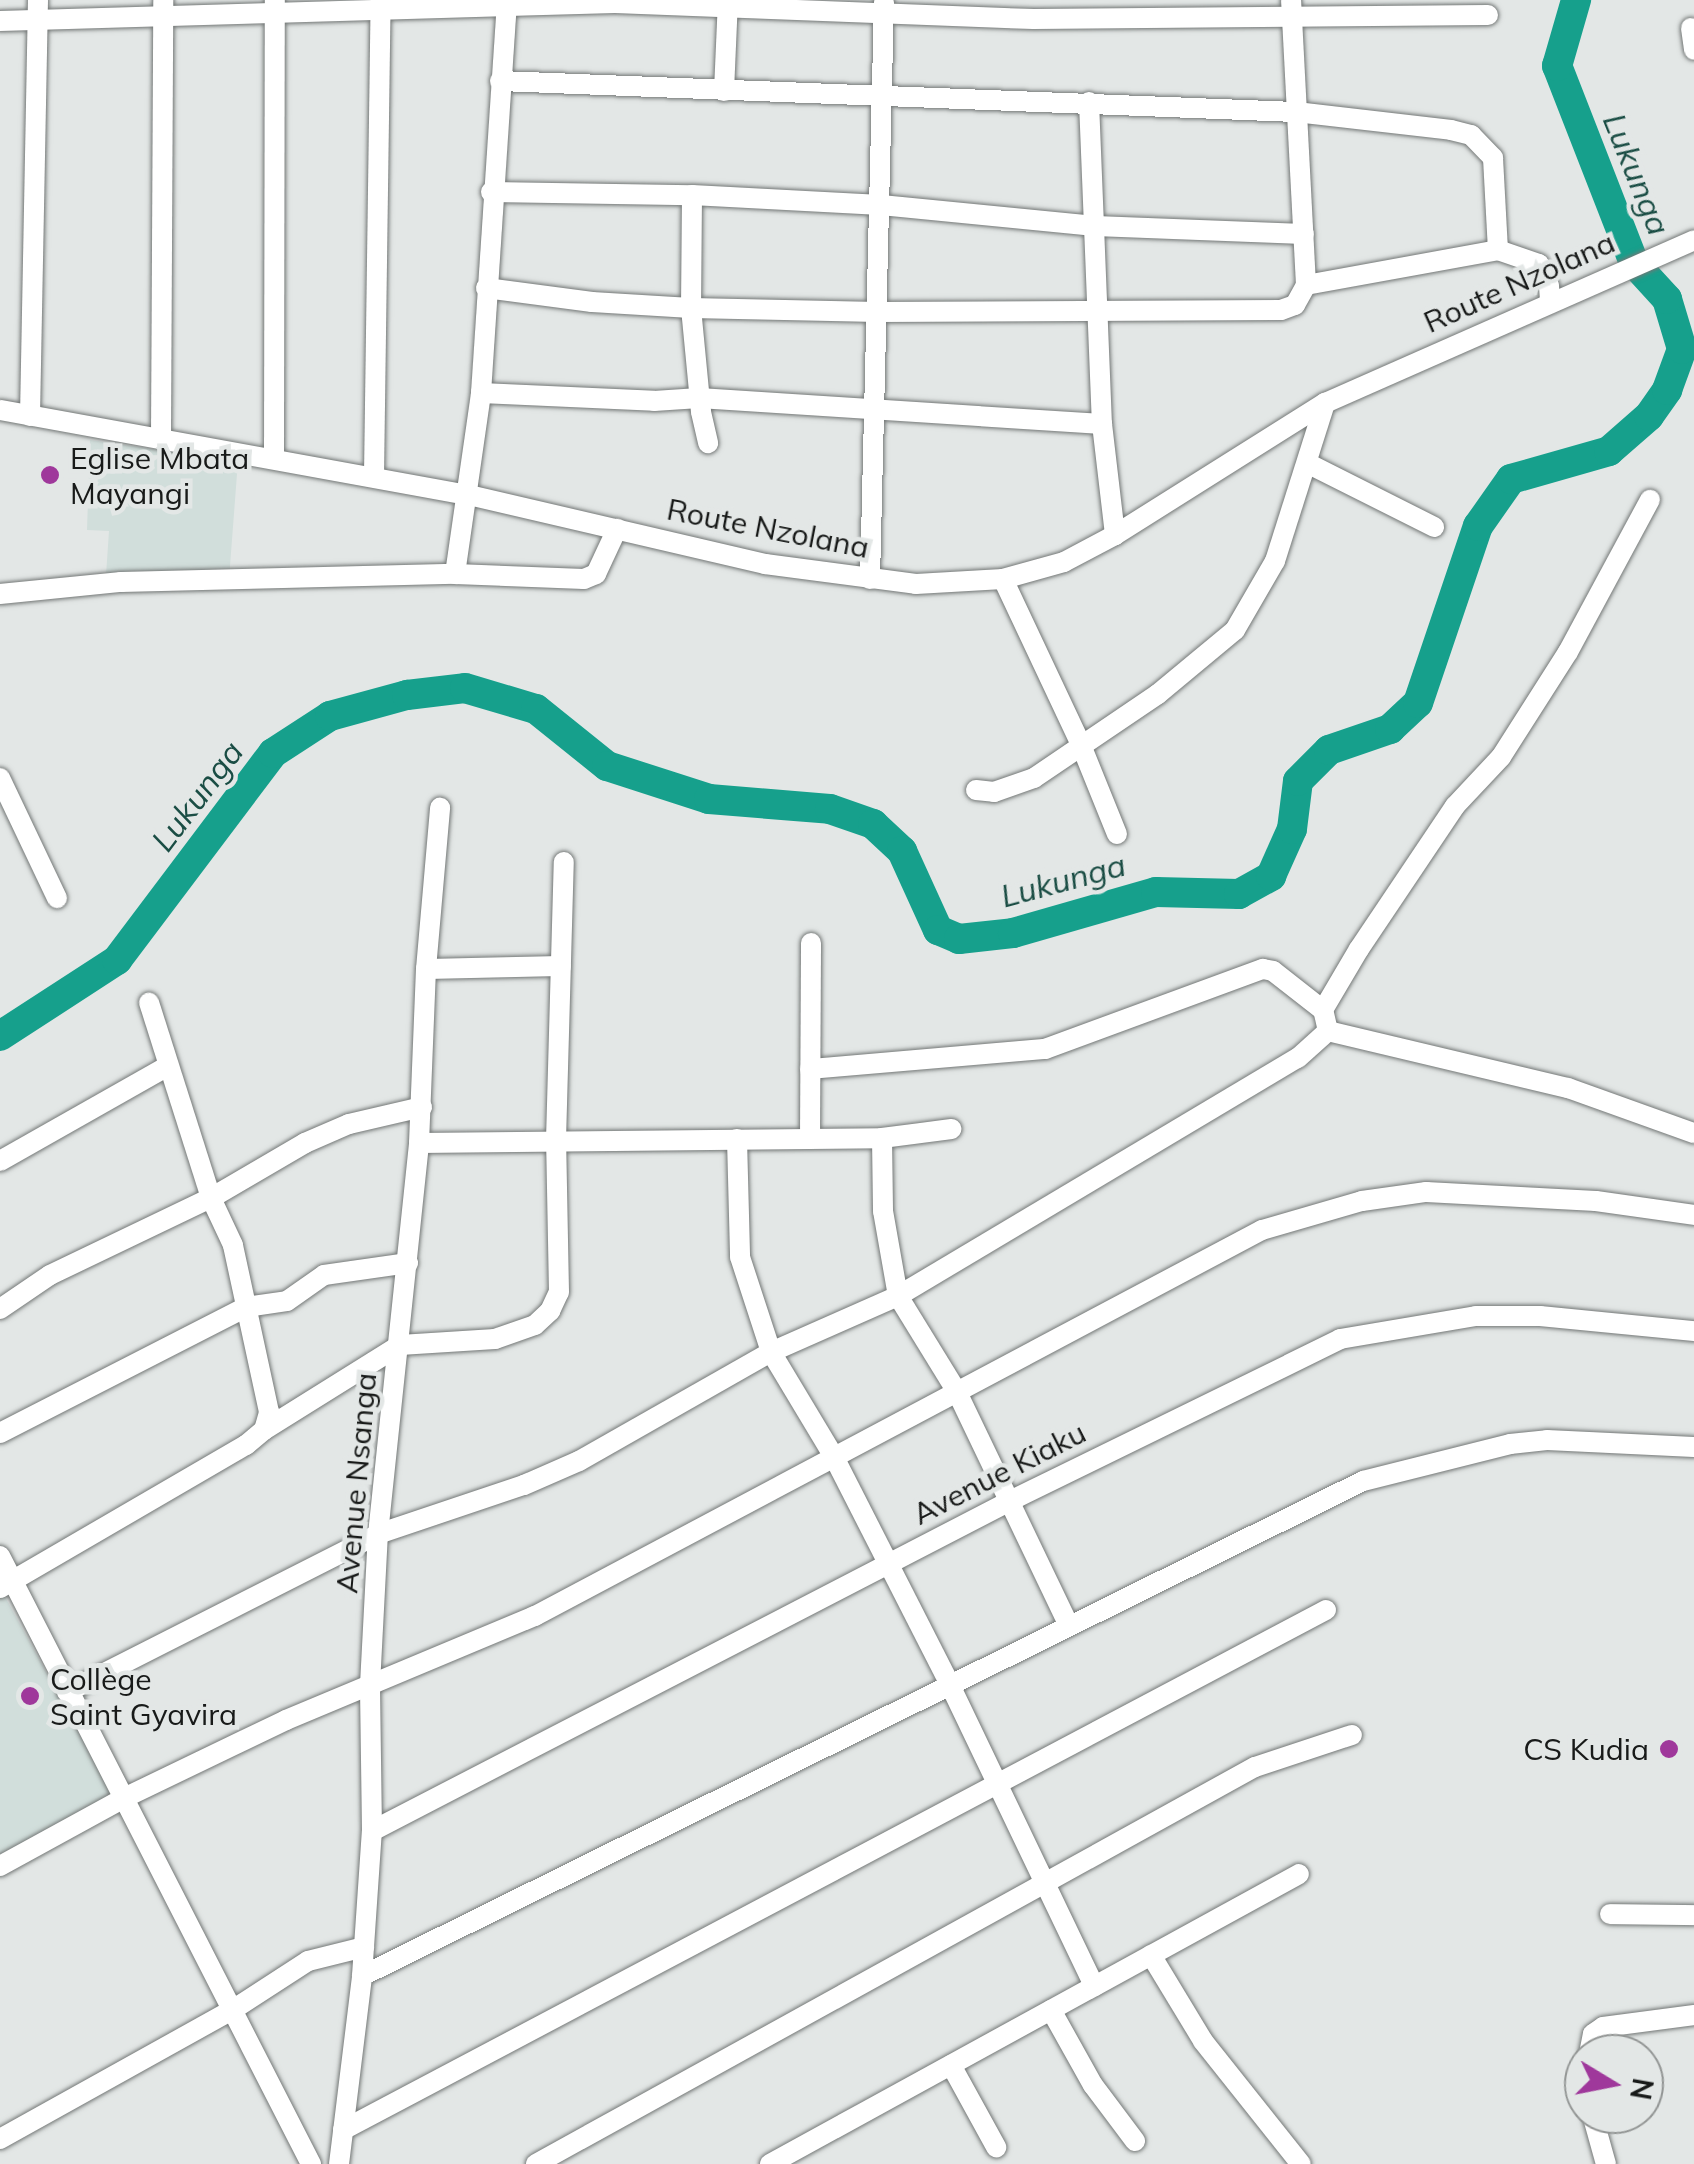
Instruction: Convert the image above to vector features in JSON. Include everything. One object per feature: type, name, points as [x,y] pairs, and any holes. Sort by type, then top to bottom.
[{"type":"street","points":[[0,21],[38,10],[615,2],[884,6],[1034,19],[1290,9],[1488,15]]},
{"type":"street","points":[[455,574],[481,393],[507,3]]},
{"type":"street","points":[[724,91],[728,3]]},
{"type":"street","points":[[374,476],[381,5]]},
{"type":"street","points":[[870,580],[884,6]]},
{"type":"street","points":[[274,458],[275,8]]},
{"type":"street","points":[[161,438],[163,9]]},
{"type":"street","points":[[486,288],[592,302],[691,308],[878,312],[1280,310],[1294,305],[1306,285],[1290,9]]},
{"type":"street","points":[[30,416],[38,10]]},
{"type":"street","points":[[500,80],[1296,112],[1471,135],[1493,158],[1498,250]]},
{"type":"street","points":[[1089,102],[1102,424],[1115,535]]},
{"type":"street","points":[[492,192],[692,195],[881,205],[1095,226],[1304,234]]},
{"type":"street","points":[[692,195],[691,308],[699,398],[708,443]]},
{"type":"street","name":"Route Nzolana","points":[[0,410],[469,495],[766,564],[916,584],[1002,579],[1064,562],[1115,535],[1324,403],[1550,300],[1694,240]]},
{"type":"street","points":[[1306,285],[1498,250],[1539,264],[1550,300]]},
{"type":"street","points":[[481,393],[654,401],[699,398],[1102,424]]},
{"type":"street","points":[[976,790],[994,792],[1017,786],[1158,694],[1235,630],[1275,561],[1309,464],[1324,403]]},
{"type":"street","points":[[1309,464],[1434,527]]},
{"type":"street","points":[[67,1692],[378,1534],[524,1486],[578,1461],[772,1352],[898,1296],[1298,1058],[1326,1021],[1404,876],[1510,742],[1568,652],[1650,500]]},
{"type":"street","points":[[0,594],[122,582],[455,574],[584,579],[596,574],[618,529]]},
{"type":"street","points":[[1002,579],[1081,744],[1116,834]]},
{"type":"street","points":[[1,785],[56,898]]},
{"type":"street","name":"Avenue Nsanga","points":[[339,2164],[362,1976],[372,1832],[370,1686],[378,1534],[419,1143],[426,968],[440,808]]},
{"type":"street","points":[[6,1584],[196,1476],[400,1345],[495,1338],[534,1324],[550,1311],[560,1292],[556,1140],[564,862]]},
{"type":"street","points":[[810,1139],[812,943]]},
{"type":"street","points":[[426,968],[561,966]]},
{"type":"street","points":[[810,1068],[1045,1049],[1262,969],[1273,970],[1326,1021],[1568,1088],[1694,1133]]},
{"type":"street","points":[[149,1002],[166,1067],[211,1198],[233,1245],[269,1412],[264,1430]]},
{"type":"street","points":[[0,1162],[166,1067]]},
{"type":"street","points":[[0,1309],[50,1275],[211,1198],[260,1166],[349,1124],[422,1107]]},
{"type":"street","points":[[419,1143],[882,1138],[951,1129]]},
{"type":"street","points":[[882,1138],[883,1210],[898,1296],[958,1392],[1069,1626]]},
{"type":"street","points":[[736,1139],[740,1257],[772,1352],[834,1457],[950,1685],[1094,1986]]},
{"type":"street","points":[[0,1866],[124,1798],[286,1720],[535,1616],[1262,1230],[1362,1200],[1463,1192],[1596,1201],[1694,1215]]},
{"type":"street","points":[[0,1433],[246,1307],[288,1301],[324,1275],[408,1263]]},
{"type":"street","name":"Avenue Kiaku","points":[[372,1832],[1010,1500],[1340,1340],[1393,1327],[1490,1316],[1694,1331]]},
{"type":"street","points":[[362,1976],[1363,1481],[1510,1444],[1547,1440],[1694,1447]]},
{"type":"street","points":[[0,1556],[6,1584],[124,1798],[311,2164]]},
{"type":"street","points":[[343,2130],[1326,1610]]},
{"type":"street","points":[[536,2164],[1255,1767],[1352,1735]]},
{"type":"street","points":[[770,2164],[1298,1874]]},
{"type":"street","points":[[1610,1914],[1694,1915]]},
{"type":"street","points":[[0,2139],[234,2009],[308,1960],[364,1947]]},
{"type":"street","points":[[1151,1955],[1203,2041],[1301,2164]]},
{"type":"street","points":[[1051,2010],[1093,2085],[1134,2141]]},
{"type":"street","points":[[1594,2034],[1603,2027],[1694,2014]]},
{"type":"street","points":[[951,2065],[996,2147]]},
{"type":"street","points":[[1598,2134],[1606,2164]]},
{"type":"shaded area","points":[[90,440],[238,461],[229,579],[106,575],[109,531],[87,530]]},
{"type":"shaded area","name":"Collège Saint Gyavira","points":[[4,1595],[114,1796],[0,1859],[0,1597]]},
{"type":"waterway","name":"Lukunga","points":[[0,1036],[117,960],[273,753],[330,716],[407,695],[465,688],[536,709],[607,766],[709,799],[830,809],[873,824],[902,851],[938,930],[959,939],[1013,933],[1156,892],[1239,894],[1271,876],[1292,829],[1298,781],[1329,750],[1390,729],[1418,703],[1478,526],[1511,479],[1609,451],[1649,416],[1667,390],[1682,349],[1667,299],[1634,263],[1557,66],[1576,0]]},
{"type":"place","name":"Eglise Mbata Mayangi","points":[[50,475]]},
{"type":"place","name":"Collège Saint Gyavira","points":[[30,1696]]},
{"type":"place","name":"CS Kudia","points":[[1669,1749]]}]
